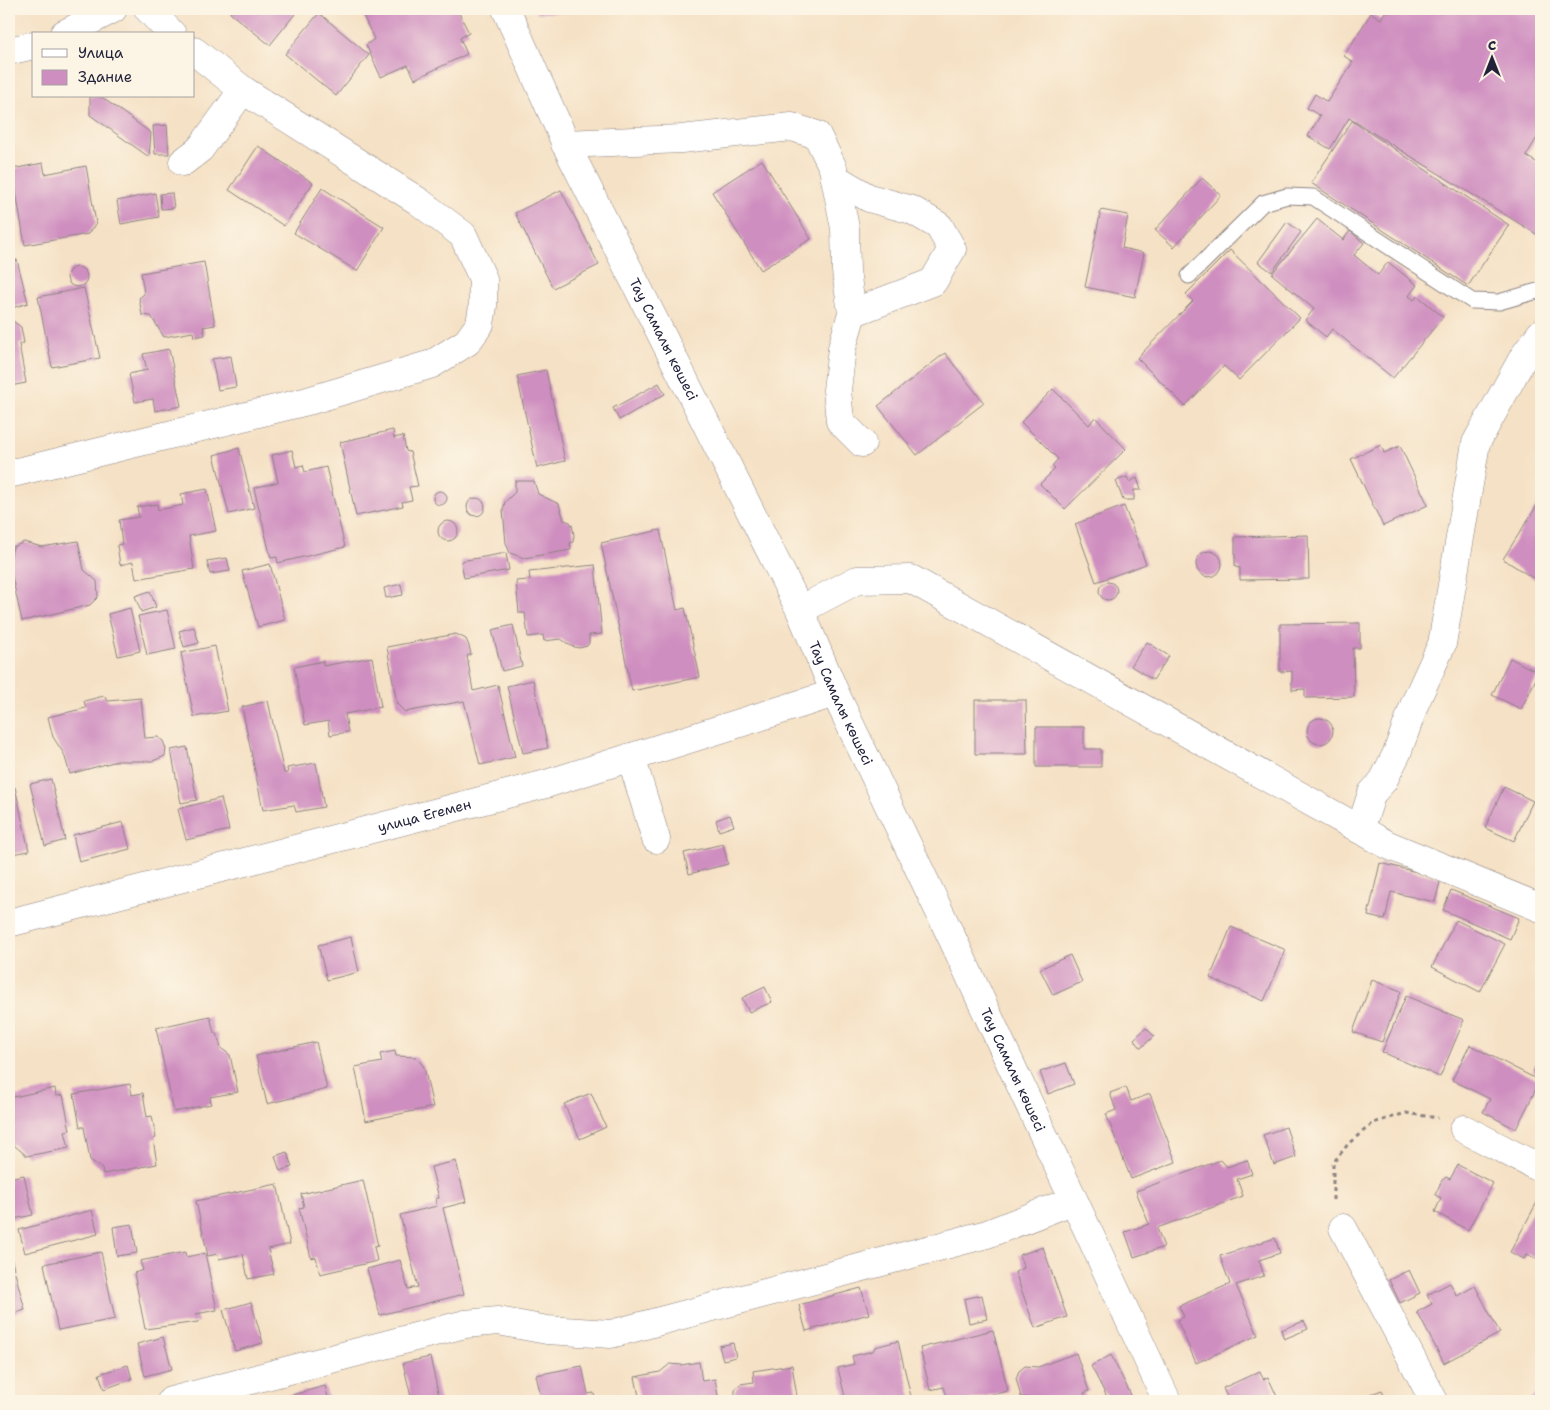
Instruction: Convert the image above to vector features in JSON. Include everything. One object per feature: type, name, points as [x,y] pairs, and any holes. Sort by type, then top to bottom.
[{"type":"street","points":[[68,32],[113,9]]},
{"type":"street","points":[[148,9],[170,32]]},
{"type":"street","name":"Тау Самалы көшесі","points":[[506,9],[566,144],[800,610],[835,693],[953,940],[1072,1202],[1167,1401]]},
{"type":"street","points":[[9,51],[32,45]]},
{"type":"street","points":[[9,474],[308,401],[432,364],[467,342],[480,324],[484,306],[483,279],[463,235],[418,201],[243,90],[195,52]]},
{"type":"street","points":[[183,162],[200,149],[243,90]]},
{"type":"street","points":[[566,144],[681,139],[792,126],[817,135],[833,168],[845,228],[846,271],[852,313],[842,348],[837,390],[840,421],[862,443]]},
{"type":"street","points":[[835,178],[869,198],[912,210],[939,226],[952,249],[933,282],[852,313]]},
{"type":"street","points":[[1360,830],[1372,793],[1383,781],[1398,754],[1415,703],[1442,644],[1476,443],[1524,356],[1541,333]]},
{"type":"street","points":[[800,610],[857,580],[911,579],[1388,845],[1541,908]]},
{"type":"street","name":"улица Егемен","points":[[9,922],[546,784],[835,693]]},
{"type":"street","points":[[631,757],[656,839]]},
{"type":"street","points":[[1464,1129],[1541,1169]]},
{"type":"street","points":[[171,1401],[465,1324],[498,1321],[547,1330],[611,1334],[986,1234],[1072,1202]]},
{"type":"street","points":[[1343,1228],[1434,1401]]},
{"type":"lane","points":[[1189,276],[1264,203],[1287,196],[1313,197],[1472,301],[1498,302],[1541,290]]},
{"type":"path","points":[[1343,1228],[1333,1207],[1333,1163],[1349,1143],[1373,1123],[1406,1114],[1434,1117],[1464,1129]]},
{"type":"building","points":[[233,9],[299,9],[270,45],[230,13]]},
{"type":"building","points":[[360,9],[457,9],[469,33],[460,38],[467,54],[415,79],[408,65],[381,77],[366,45],[374,39]]},
{"type":"building","points":[[536,9],[576,9],[576,12],[536,13]]},
{"type":"building","points":[[1387,9],[1541,9],[1541,131],[1526,156],[1541,165],[1541,237],[1349,118],[1330,149],[1308,136],[1320,116],[1307,108],[1315,94],[1327,102],[1353,62],[1344,56],[1371,13],[1381,19]]},
{"type":"building","points":[[319,13],[369,55],[336,96],[285,54]]},
{"type":"building","points":[[90,98],[103,98],[151,133],[149,157],[90,115]]},
{"type":"building","points":[[1352,121],[1509,225],[1468,286],[1311,183]]},
{"type":"building","points":[[167,125],[169,154],[155,154],[153,126]]},
{"type":"building","points":[[258,146],[313,183],[284,226],[229,190]]},
{"type":"building","points":[[762,160],[811,239],[761,270],[712,192]]},
{"type":"building","points":[[43,163],[45,174],[86,166],[96,223],[88,234],[25,245],[12,169]]},
{"type":"building","points":[[1202,178],[1221,195],[1174,247],[1155,230]]},
{"type":"building","points":[[322,188],[384,227],[357,271],[294,233]]},
{"type":"building","points":[[561,190],[599,265],[553,288],[515,213]]},
{"type":"building","points":[[155,193],[159,217],[121,224],[117,201]]},
{"type":"building","points":[[172,193],[174,208],[161,209],[160,194]]},
{"type":"building","points":[[1101,210],[1128,215],[1122,248],[1144,253],[1135,297],[1085,287]]},
{"type":"building","points":[[1317,219],[1343,240],[1350,231],[1364,243],[1354,255],[1378,275],[1388,262],[1417,285],[1409,296],[1414,300],[1418,296],[1443,317],[1393,378],[1332,329],[1326,337],[1305,320],[1314,309],[1272,274]]},
{"type":"building","points":[[1287,222],[1301,232],[1272,272],[1258,262]]},
{"type":"building","points":[[9,243],[13,256],[9,257]]},
{"type":"building","points":[[1230,250],[1300,318],[1239,380],[1224,366],[1185,406],[1137,358],[1193,301],[1186,294]]},
{"type":"building","points":[[17,260],[28,303],[12,308],[9,296],[9,262]]},
{"type":"building","points":[[204,262],[215,325],[203,327],[205,335],[194,337],[193,332],[164,337],[151,316],[142,315],[139,298],[144,294],[141,273]]},
{"type":"building","points":[[73,267],[81,267],[87,273],[87,281],[81,287],[73,287],[67,281],[67,273]]},
{"type":"building","points":[[84,288],[100,358],[52,367],[38,297]]},
{"type":"building","points":[[9,318],[21,327],[24,343],[19,344],[26,383],[10,386],[12,394],[9,400]]},
{"type":"building","points":[[169,349],[181,406],[155,411],[153,399],[135,402],[129,374],[147,370],[143,354]]},
{"type":"building","points":[[945,353],[984,403],[917,455],[878,406]]},
{"type":"building","points":[[231,356],[236,387],[218,390],[212,359]]},
{"type":"building","points":[[546,370],[565,461],[537,468],[517,376]]},
{"type":"building","points":[[659,383],[665,394],[619,420],[613,408]]},
{"type":"building","points":[[1053,389],[1089,425],[1095,417],[1126,449],[1065,509],[1040,484],[1055,469],[1052,466],[1058,459],[1021,422]]},
{"type":"building","points":[[393,430],[394,438],[403,436],[406,451],[410,452],[418,486],[409,487],[412,500],[402,502],[403,506],[356,516],[340,442]]},
{"type":"building","points":[[1381,445],[1384,453],[1400,446],[1428,505],[1383,526],[1351,459]]},
{"type":"building","points":[[239,448],[254,508],[229,514],[214,455]]},
{"type":"building","points":[[292,450],[296,467],[303,465],[305,472],[326,467],[345,547],[278,563],[277,557],[271,558],[254,488],[278,482],[272,455]]},
{"type":"building","points":[[1127,477],[1129,482],[1137,478],[1141,490],[1134,490],[1134,500],[1123,500],[1116,481]]},
{"type":"building","points":[[515,481],[534,481],[538,494],[559,504],[564,520],[572,525],[574,535],[573,542],[570,543],[571,550],[524,558],[510,553],[506,543],[503,510],[505,502],[515,492]]},
{"type":"building","points":[[207,489],[216,531],[189,536],[194,569],[136,579],[133,562],[120,565],[117,545],[122,544],[119,520],[139,517],[137,507],[157,504],[158,510],[183,505],[181,494]]},
{"type":"building","points":[[440,491],[445,493],[447,498],[445,503],[440,505],[435,503],[433,498],[435,493]]},
{"type":"building","points":[[472,498],[480,498],[485,503],[483,514],[472,516],[467,511],[467,503]]},
{"type":"building","points":[[1541,499],[1541,583],[1503,559]]},
{"type":"building","points":[[1124,506],[1146,564],[1096,582],[1075,524]]},
{"type":"building","points":[[448,521],[455,524],[458,531],[455,538],[448,541],[441,538],[438,531],[441,524]]},
{"type":"building","points":[[660,530],[677,610],[685,608],[700,677],[632,691],[601,543]]},
{"type":"building","points":[[1308,535],[1309,579],[1240,580],[1240,568],[1235,567],[1235,537]]},
{"type":"building","points":[[78,541],[84,570],[97,581],[98,597],[90,605],[22,621],[9,563],[13,547],[24,542],[42,547]]},
{"type":"building","points":[[1209,551],[1218,555],[1222,564],[1218,573],[1209,577],[1200,573],[1196,564],[1200,555]]},
{"type":"building","points":[[506,553],[509,570],[464,578],[461,561]]},
{"type":"building","points":[[227,558],[230,571],[210,574],[207,561]]},
{"type":"building","points":[[270,564],[285,620],[258,627],[242,571]]},
{"type":"building","points":[[595,565],[602,634],[589,635],[587,646],[579,648],[571,646],[561,639],[544,641],[543,635],[528,637],[525,613],[519,613],[516,581],[530,580],[529,572]]},
{"type":"building","points":[[1108,582],[1114,585],[1117,591],[1114,597],[1108,600],[1102,597],[1099,591],[1102,585]]},
{"type":"building","points":[[401,584],[403,595],[386,598],[384,588]]},
{"type":"building","points":[[150,591],[156,607],[141,612],[135,596]]},
{"type":"building","points":[[130,608],[140,651],[118,656],[108,614]]},
{"type":"building","points":[[167,610],[176,649],[147,655],[138,616]]},
{"type":"building","points":[[1360,623],[1360,648],[1353,648],[1354,697],[1305,698],[1305,689],[1292,690],[1292,671],[1280,672],[1280,624]]},
{"type":"building","points":[[513,625],[522,666],[502,671],[492,630]]},
{"type":"building","points":[[194,627],[199,643],[184,647],[179,631]]},
{"type":"building","points":[[456,634],[466,639],[469,646],[471,654],[467,656],[473,691],[498,685],[515,757],[480,765],[464,701],[405,712],[397,704],[387,647]]},
{"type":"building","points":[[1147,642],[1169,656],[1153,680],[1131,666]]},
{"type":"building","points":[[215,646],[228,711],[194,717],[181,653]]},
{"type":"building","points":[[372,657],[381,707],[345,714],[348,732],[330,735],[328,721],[305,725],[294,667],[323,661],[323,666]]},
{"type":"building","points":[[1510,658],[1539,673],[1521,709],[1492,695]]},
{"type":"building","points":[[533,680],[548,748],[523,753],[507,686]]},
{"type":"building","points":[[104,696],[108,701],[141,698],[145,738],[158,737],[163,741],[166,749],[165,756],[153,761],[117,761],[70,774],[64,754],[53,737],[48,717],[86,708],[84,701]]},
{"type":"building","points":[[975,700],[1026,700],[1027,754],[975,754]]},
{"type":"building","points":[[268,701],[284,773],[288,773],[287,768],[316,763],[324,807],[296,812],[294,805],[263,810],[242,707]]},
{"type":"building","points":[[1320,718],[1329,722],[1333,731],[1329,740],[1320,744],[1311,740],[1307,731],[1311,722]]},
{"type":"building","points":[[1036,727],[1084,727],[1084,749],[1101,749],[1101,767],[1036,767]]},
{"type":"building","points":[[187,747],[197,800],[181,803],[171,750]]},
{"type":"building","points":[[51,779],[65,840],[45,846],[30,784]]},
{"type":"building","points":[[15,787],[29,851],[12,854],[13,858],[9,859],[9,789]]},
{"type":"building","points":[[1504,787],[1533,801],[1514,841],[1485,828]]},
{"type":"building","points":[[221,798],[229,830],[186,840],[178,809]]},
{"type":"building","points":[[730,815],[734,826],[719,831],[716,820]]},
{"type":"building","points":[[123,822],[130,849],[79,862],[73,835]]},
{"type":"building","points":[[723,844],[728,864],[689,874],[684,853]]},
{"type":"building","points":[[1380,863],[1441,878],[1435,902],[1391,892],[1385,920],[1368,916]]},
{"type":"building","points":[[1451,890],[1519,918],[1510,939],[1443,910]]},
{"type":"building","points":[[1456,920],[1505,944],[1480,992],[1432,967]]},
{"type":"building","points":[[1231,927],[1286,950],[1264,1001],[1210,978]]},
{"type":"building","points":[[351,937],[359,972],[327,980],[318,945]]},
{"type":"building","points":[[1070,955],[1082,982],[1053,995],[1040,969]]},
{"type":"building","points":[[1372,980],[1401,991],[1382,1042],[1353,1032]]},
{"type":"building","points":[[765,987],[772,1002],[749,1012],[742,998]]},
{"type":"building","points":[[1406,996],[1464,1020],[1440,1077],[1382,1052]]},
{"type":"building","points":[[210,1016],[214,1033],[217,1034],[221,1048],[230,1055],[238,1092],[210,1097],[211,1104],[174,1112],[156,1028]]},
{"type":"building","points":[[1146,1028],[1154,1036],[1141,1048],[1134,1039]]},
{"type":"building","points":[[316,1042],[327,1089],[267,1104],[256,1056]]},
{"type":"building","points":[[1470,1045],[1540,1081],[1516,1129],[1483,1112],[1490,1099],[1452,1080]]},
{"type":"building","points":[[395,1051],[396,1056],[416,1057],[424,1067],[433,1107],[366,1121],[355,1067],[382,1062],[380,1054]]},
{"type":"building","points":[[1541,1055],[1541,1075],[1533,1071]]},
{"type":"building","points":[[1066,1063],[1074,1084],[1048,1094],[1040,1072]]},
{"type":"building","points":[[130,1084],[132,1095],[143,1093],[147,1117],[152,1116],[156,1138],[153,1139],[157,1164],[103,1174],[102,1168],[90,1160],[84,1127],[80,1127],[74,1094]]},
{"type":"building","points":[[1126,1087],[1131,1101],[1150,1094],[1176,1162],[1131,1179],[1106,1114],[1116,1110],[1110,1093]]},
{"type":"building","points":[[55,1088],[56,1096],[63,1095],[70,1130],[65,1131],[69,1148],[27,1156],[9,1141],[9,1098]]},
{"type":"building","points":[[591,1093],[606,1127],[580,1139],[564,1104]]},
{"type":"building","points":[[1286,1127],[1296,1157],[1274,1165],[1263,1135]]},
{"type":"building","points":[[287,1152],[292,1167],[280,1171],[275,1156]]},
{"type":"building","points":[[1221,1160],[1227,1167],[1247,1160],[1252,1174],[1237,1179],[1243,1196],[1157,1228],[1164,1247],[1134,1257],[1125,1232],[1149,1224],[1136,1191]]},
{"type":"building","points":[[456,1161],[466,1202],[443,1208],[464,1294],[380,1315],[367,1269],[400,1260],[408,1289],[418,1287],[400,1215],[437,1206],[435,1199],[439,1198],[431,1167]]},
{"type":"building","points":[[1458,1165],[1493,1183],[1468,1230],[1435,1212],[1441,1198],[1435,1195],[1442,1180],[1446,1177],[1450,1179]]},
{"type":"building","points":[[24,1175],[33,1215],[9,1220],[9,1178]]},
{"type":"building","points":[[363,1180],[378,1246],[374,1247],[377,1261],[320,1274],[316,1257],[311,1258],[299,1208],[304,1207],[301,1194]]},
{"type":"building","points":[[277,1184],[290,1244],[268,1249],[274,1274],[248,1279],[243,1254],[219,1259],[218,1254],[208,1256],[196,1201]]},
{"type":"building","points":[[1541,1195],[1541,1262],[1527,1254],[1524,1259],[1510,1252]]},
{"type":"building","points":[[92,1210],[98,1234],[25,1253],[19,1230]]},
{"type":"building","points":[[132,1224],[137,1253],[117,1256],[113,1227]]},
{"type":"building","points":[[1275,1238],[1280,1253],[1259,1260],[1264,1276],[1236,1285],[1258,1335],[1196,1363],[1177,1320],[1184,1317],[1179,1306],[1230,1284],[1220,1256]]},
{"type":"building","points":[[1043,1247],[1067,1317],[1035,1328],[1015,1272],[1024,1268],[1019,1255]]},
{"type":"building","points":[[9,1250],[25,1310],[9,1315]]},
{"type":"building","points":[[101,1252],[115,1319],[58,1330],[44,1264]]},
{"type":"building","points":[[185,1252],[186,1257],[205,1253],[217,1310],[196,1314],[198,1322],[145,1329],[134,1273],[143,1270],[140,1261]]},
{"type":"building","points":[[1409,1270],[1420,1293],[1400,1303],[1389,1280]]},
{"type":"building","points":[[1450,1283],[1457,1296],[1475,1286],[1500,1333],[1444,1363],[1417,1312],[1432,1304],[1427,1295]]},
{"type":"building","points":[[861,1288],[869,1314],[806,1331],[799,1305]]},
{"type":"building","points":[[982,1295],[987,1319],[969,1323],[964,1299]]},
{"type":"building","points":[[251,1302],[263,1343],[235,1351],[223,1310]]},
{"type":"building","points":[[1304,1321],[1308,1329],[1284,1339],[1281,1330]]},
{"type":"building","points":[[993,1330],[1008,1391],[965,1401],[948,1401],[944,1387],[930,1390],[920,1348]]},
{"type":"building","points":[[163,1337],[172,1369],[145,1376],[137,1344]]},
{"type":"building","points":[[898,1341],[912,1401],[846,1401],[838,1368],[854,1364],[852,1356],[873,1351],[875,1347]]},
{"type":"building","points":[[733,1343],[736,1357],[723,1360],[719,1346]]},
{"type":"building","points":[[1076,1353],[1089,1391],[1084,1393],[1087,1401],[1031,1401],[1030,1398],[1021,1397],[1016,1378],[1019,1371],[1025,1366],[1038,1367]]},
{"type":"building","points":[[1111,1355],[1134,1401],[1109,1401],[1091,1366]]},
{"type":"building","points":[[430,1357],[440,1401],[412,1401],[403,1363]]},
{"type":"building","points":[[699,1362],[702,1381],[715,1379],[719,1401],[640,1401],[635,1377],[660,1372],[670,1364],[681,1365]]},
{"type":"building","points":[[128,1365],[132,1379],[104,1389],[99,1374]]},
{"type":"building","points":[[792,1365],[797,1397],[805,1401],[735,1401],[735,1390],[740,1384],[754,1382],[753,1371]]},
{"type":"building","points":[[582,1366],[588,1394],[594,1393],[595,1401],[542,1401],[536,1375]]},
{"type":"building","points":[[1260,1371],[1263,1379],[1268,1377],[1279,1401],[1220,1401],[1227,1397],[1223,1388]]},
{"type":"building","points":[[325,1386],[329,1401],[269,1401]]},
{"type":"building","points":[[1382,1390],[1386,1401],[1352,1401]]},
{"type":"building","points":[[1541,1392],[1541,1401],[1527,1401]]}]
